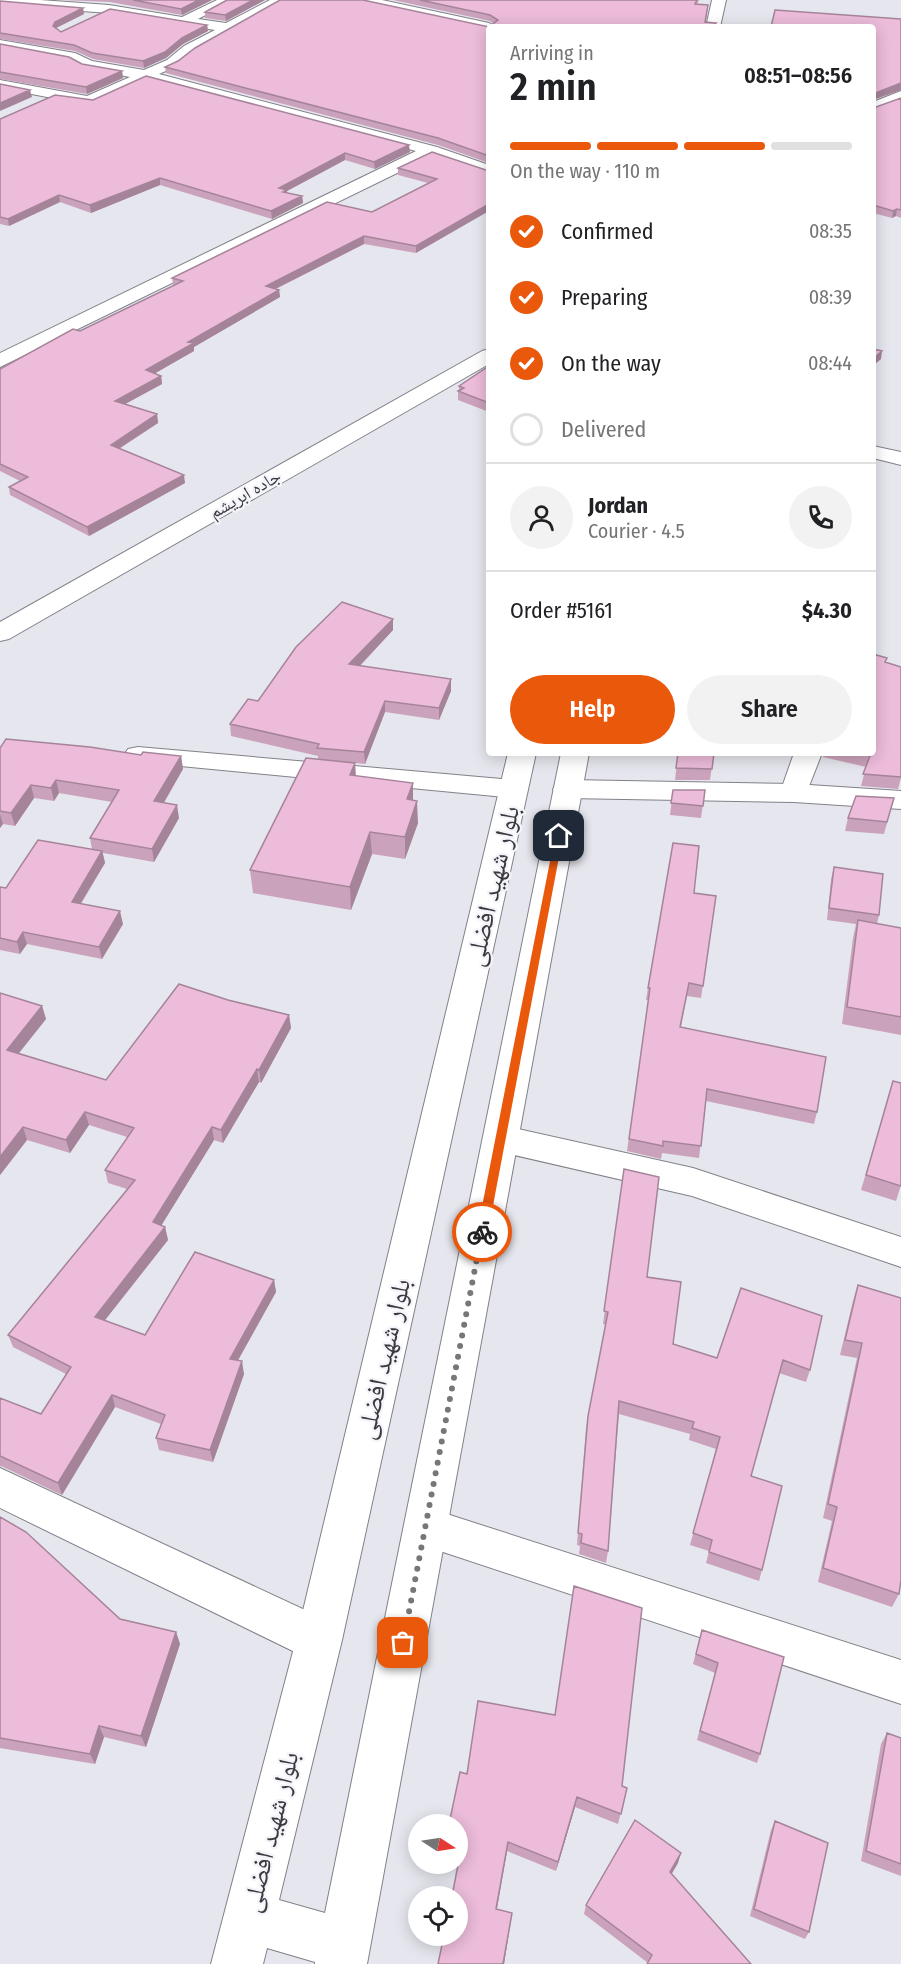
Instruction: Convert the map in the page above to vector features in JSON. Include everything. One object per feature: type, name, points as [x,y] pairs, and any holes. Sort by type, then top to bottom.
[{"type":"main road","points":[[714,24],[719,0]]},
{"type":"main road","points":[[882,87],[901,88]]},
{"type":"main road","points":[[876,107],[901,96]]},
{"type":"main road","name":"جاده ابریشم","points":[[0,633],[486,357]]},
{"type":"main road","name":"بلوار شهید افضلی","points":[[242,1941],[319,1640],[518,771]]},
{"type":"main road","points":[[242,1941],[342,1954],[572,771],[794,793],[901,800]]},
{"type":"street","points":[[81,23],[127,0]]},
{"type":"street","points":[[186,20],[227,0]]},
{"type":"street","points":[[0,84],[89,102],[172,63],[189,50],[280,0]]},
{"type":"street","points":[[0,1],[109,9],[229,28]]},
{"type":"street","points":[[374,1],[486,26]]},
{"type":"street","points":[[0,44],[49,51],[75,57],[88,64],[146,75],[431,150],[486,170]]},
{"type":"street","points":[[32,105],[53,95]]},
{"type":"street","points":[[0,361],[431,150]]},
{"type":"street","points":[[876,453],[901,459]]},
{"type":"street","points":[[111,753],[518,771]]},
{"type":"street","points":[[794,793],[807,756]]},
{"type":"street","points":[[500,1139],[693,1182],[901,1252]]},
{"type":"street","points":[[0,1487],[319,1640]]},
{"type":"street","points":[[425,1527],[901,1682]]},
{"type":"building","points":[[133,0],[199,0],[181,9]]},
{"type":"building","points":[[227,0],[253,0],[225,15],[205,12]]},
{"type":"building","points":[[280,0],[363,0],[486,26],[486,155],[438,138],[165,67],[178,61],[195,48]]},
{"type":"building","points":[[420,0],[697,0],[695,4],[708,5],[705,22],[716,23],[493,24],[498,20],[490,15]]},
{"type":"building","points":[[0,1],[83,8],[55,22],[53,26],[61,32],[110,9],[207,25],[182,38],[165,52],[143,61],[92,53],[74,45],[0,33]]},
{"type":"building","points":[[775,10],[901,19],[901,83],[876,93],[876,24],[772,24]]},
{"type":"building","points":[[0,44],[69,57],[82,64],[122,71],[86,87],[0,72]]},
{"type":"building","points":[[146,76],[409,145],[374,162],[345,153],[279,188],[287,190],[283,192],[302,196],[271,211],[160,178],[90,205],[59,195],[8,219],[0,217],[0,119],[55,95],[93,100]]},
{"type":"building","points":[[0,84],[30,90],[0,103]]},
{"type":"building","points":[[901,98],[901,210],[893,211],[876,206],[876,107]]},
{"type":"building","points":[[432,152],[486,170],[486,206],[416,246],[364,236],[266,286],[279,290],[188,342],[194,343],[146,370],[161,376],[115,401],[157,414],[111,445],[184,475],[87,527],[9,487],[28,477],[0,464],[0,369],[73,329],[80,331],[183,281],[172,278],[327,202],[372,212],[437,179],[398,168]]},
{"type":"building","points":[[486,368],[486,402],[458,391],[464,388],[459,386]]},
{"type":"building","points":[[342,602],[393,619],[349,664],[451,679],[439,708],[385,701],[364,752],[317,748],[319,744],[230,724],[248,699],[258,701],[296,647]]},
{"type":"building","points":[[876,655],[887,658],[885,662],[901,667],[901,777],[863,774],[870,756],[876,756]]},
{"type":"building","points":[[6,739],[90,747],[141,755],[143,752],[181,756],[154,801],[177,805],[152,849],[90,838],[119,790],[56,780],[51,788],[31,785],[11,813],[0,811],[0,748]]},
{"type":"building","points":[[678,756],[714,756],[712,769],[676,768]]},
{"type":"building","points":[[306,758],[355,763],[350,775],[413,783],[407,799],[417,801],[405,837],[370,832],[350,887],[250,870]]},
{"type":"building","points":[[673,790],[705,790],[703,806],[671,803]]},
{"type":"building","points":[[856,796],[894,798],[887,822],[848,818]]},
{"type":"building","points":[[38,840],[102,851],[72,902],[120,911],[99,947],[23,932],[17,942],[0,938],[0,887],[6,888]]},
{"type":"building","points":[[673,843],[699,846],[694,893],[716,896],[703,986],[689,983],[680,1027],[826,1057],[817,1112],[707,1089],[701,1146],[663,1141],[663,1146],[629,1139],[650,988],[648,988]]},
{"type":"building","points":[[834,867],[883,874],[879,915],[829,908]]},
{"type":"building","points":[[858,920],[901,928],[901,1017],[847,1007]]},
{"type":"building","points":[[179,984],[228,1000],[289,1015],[259,1070],[257,1069],[221,1130],[212,1127],[153,1222],[165,1227],[95,1317],[145,1335],[195,1252],[274,1280],[230,1359],[242,1361],[210,1450],[156,1438],[165,1415],[112,1395],[58,1483],[0,1456],[0,1398],[41,1414],[71,1367],[8,1335],[135,1180],[105,1170],[134,1128],[85,1112],[66,1140],[23,1127],[0,1157],[0,993],[42,1006],[7,1050],[106,1080]]},
{"type":"building","points":[[893,1081],[901,1083],[901,1186],[866,1175]]},
{"type":"building","points":[[624,1169],[659,1177],[647,1277],[681,1282],[673,1344],[717,1358],[741,1288],[822,1316],[810,1370],[783,1360],[751,1476],[782,1486],[762,1570],[709,1552],[712,1540],[693,1533],[720,1437],[692,1428],[694,1422],[619,1401],[608,1551],[581,1543],[582,1534],[578,1533],[588,1416],[608,1312],[604,1311]]},
{"type":"building","points":[[858,1285],[901,1298],[901,1580],[899,1594],[823,1568],[837,1507],[828,1504],[862,1343],[845,1340]]},
{"type":"building","points":[[0,1517],[26,1532],[120,1619],[176,1632],[141,1736],[99,1726],[90,1754],[0,1738]]},
{"type":"building","points":[[574,1586],[642,1608],[622,1786],[627,1788],[621,1814],[577,1797],[558,1862],[508,1842],[496,1909],[512,1913],[503,1964],[438,1964],[442,1946],[468,1946],[468,1886],[454,1886],[456,1874],[468,1874],[468,1814],[451,1814],[460,1772],[467,1774],[478,1701],[555,1715]]},
{"type":"building","points":[[702,1630],[784,1657],[760,1754],[700,1731],[718,1663],[696,1654]]},
{"type":"building","points":[[887,1733],[901,1738],[901,1864],[866,1851]]},
{"type":"building","points":[[635,1820],[681,1853],[670,1872],[751,1964],[647,1964],[652,1955],[586,1905]]},
{"type":"building","points":[[775,1821],[828,1843],[809,1932],[754,1909]]},
{"type":"way so far","points":[[403,1643],[482,1232]]},
{"type":"route","points":[[482,1232],[559,836]]}]
